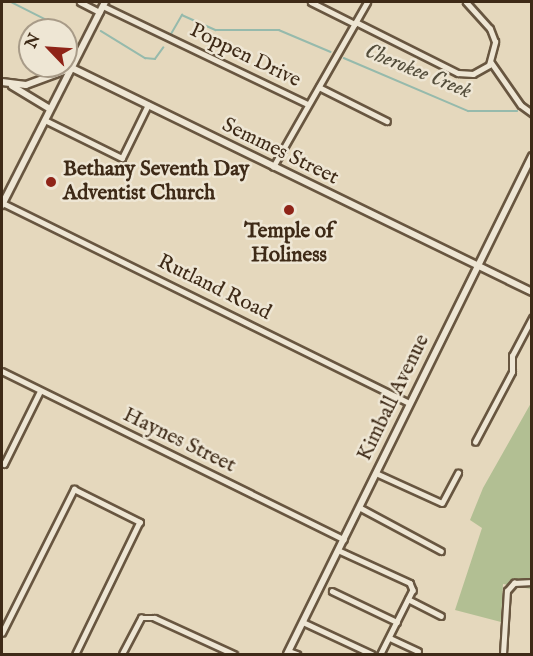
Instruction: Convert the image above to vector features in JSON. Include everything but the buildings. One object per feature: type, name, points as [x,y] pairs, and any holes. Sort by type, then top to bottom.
[{"type":"main road","points":[[78,56],[103,6]]},
{"type":"main road","name":"Semmes Street","points":[[78,71],[475,267],[531,292]]},
{"type":"main road","points":[[12,86],[29,84],[45,78]]},
{"type":"main road","points":[[2,204],[67,78]]},
{"type":"main road","points":[[2,82],[50,110]]},
{"type":"main road","name":"Kimball Avenue","points":[[288,653],[531,156]]},
{"type":"street","name":"Poppen Drive","points":[[80,2],[103,6],[308,104]]},
{"type":"street","points":[[311,2],[461,74],[483,71],[491,62],[493,34],[466,2]]},
{"type":"street","points":[[273,167],[367,2]]},
{"type":"street","points":[[491,62],[520,105],[531,113]]},
{"type":"street","name":"Poppen Drive","points":[[319,87],[387,121]]},
{"type":"street","points":[[45,120],[122,158],[148,105]]},
{"type":"street","name":"Rutland Road","points":[[2,204],[410,403]]},
{"type":"street","points":[[475,442],[512,372],[513,356],[531,318]]},
{"type":"street","name":"Haynes Street","points":[[2,371],[344,539]]},
{"type":"street","points":[[2,463],[4,464],[40,391]]},
{"type":"street","points":[[376,473],[442,503],[458,473]]},
{"type":"street","points":[[2,633],[74,489],[140,522],[76,654]]},
{"type":"street","points":[[359,507],[441,551]]},
{"type":"street","points":[[338,550],[410,583],[413,590],[381,654]]},
{"type":"street","points":[[503,654],[507,591],[514,583],[531,582]]},
{"type":"street","points":[[332,591],[397,622]]},
{"type":"street","points":[[408,599],[441,616]]},
{"type":"street","points":[[122,654],[141,618],[155,618],[234,654]]},
{"type":"street","points":[[303,622],[372,654]]},
{"type":"street","points":[[390,638],[418,651]]},
{"type":"street","points":[[288,653],[297,654]]},
{"type":"green space","points":[[531,403],[531,589],[503,584],[501,622],[455,610],[482,528],[470,520],[483,488]]},
{"type":"waterway","name":"Cherokee Creek","points":[[11,2],[43,18]]},
{"type":"waterway","name":"Cherokee Creek","points":[[171,34],[182,15],[216,30],[279,30],[331,52]]},
{"type":"waterway","name":"Cherokee Creek","points":[[101,31],[145,58],[155,59],[163,48]]},
{"type":"waterway","name":"Cherokee Creek","points":[[344,58],[468,111],[517,111]]},
{"type":"place","name":"Bethany Seventh Day Adventist Church","points":[[51,182]]},
{"type":"place","name":"Temple of Holiness","points":[[289,210]]}]
